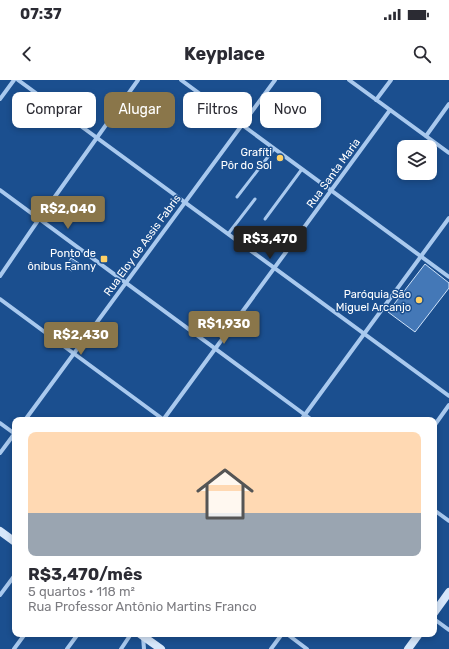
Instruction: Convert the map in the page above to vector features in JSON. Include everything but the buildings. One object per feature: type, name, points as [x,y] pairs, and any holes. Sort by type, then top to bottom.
[{"type":"street","points":[[1,96],[14,80]]},
{"type":"street","points":[[18,80],[449,396]]},
{"type":"street","points":[[0,276],[138,80]]},
{"type":"street","points":[[181,80],[197,92]]},
{"type":"street","name":"Rua Eloy de Assis Fabris","points":[[252,111],[275,80]]},
{"type":"street","points":[[349,80],[449,153]]},
{"type":"street","points":[[376,100],[391,80]]},
{"type":"street","points":[[426,136],[449,104]]},
{"type":"street","name":"Rua Santa Maria","points":[[165,417],[390,110]]},
{"type":"street","name":"Rua Eloy de Assis Fabris","points":[[26,417],[240,128]]},
{"type":"street","points":[[246,128],[449,277]]},
{"type":"street","points":[[0,190],[308,417]]},
{"type":"street","points":[[305,415],[449,218]]},
{"type":"street","points":[[0,299],[159,417]]},
{"type":"street","points":[[437,422],[449,406]]},
{"type":"street","points":[[0,423],[12,432]]},
{"type":"street","points":[[0,453],[12,438]]},
{"type":"street","points":[[437,512],[449,521]]},
{"type":"street","points":[[0,531],[12,540]]},
{"type":"street","points":[[0,595],[2,590],[12,578]]},
{"type":"street","points":[[437,609],[449,592]]},
{"type":"street","points":[[437,621],[449,630]]},
{"type":"street","points":[[14,649],[23,637]]},
{"type":"street","points":[[67,649],[76,637]]},
{"type":"street","points":[[120,649],[129,637]]},
{"type":"street","points":[[143,637],[144,649]]},
{"type":"street","points":[[146,637],[161,649]]},
{"type":"street","points":[[271,649],[280,637]]},
{"type":"street","points":[[291,637],[307,649]]},
{"type":"street","points":[[408,649],[416,637]]},
{"type":"lane","points":[[237,197],[274,148]]},
{"type":"lane","points":[[265,219],[302,169]]},
{"type":"lane","points":[[228,234],[255,200]]},
{"type":"place","name":"Grafíti Pôr do Sol","points":[[280,158]]},
{"type":"place","name":"Ponto de ônibus Fanny","points":[[104,259]]},
{"type":"place","name":"Paróquia São Miguel Arcanjo","points":[[419,300]]}]
